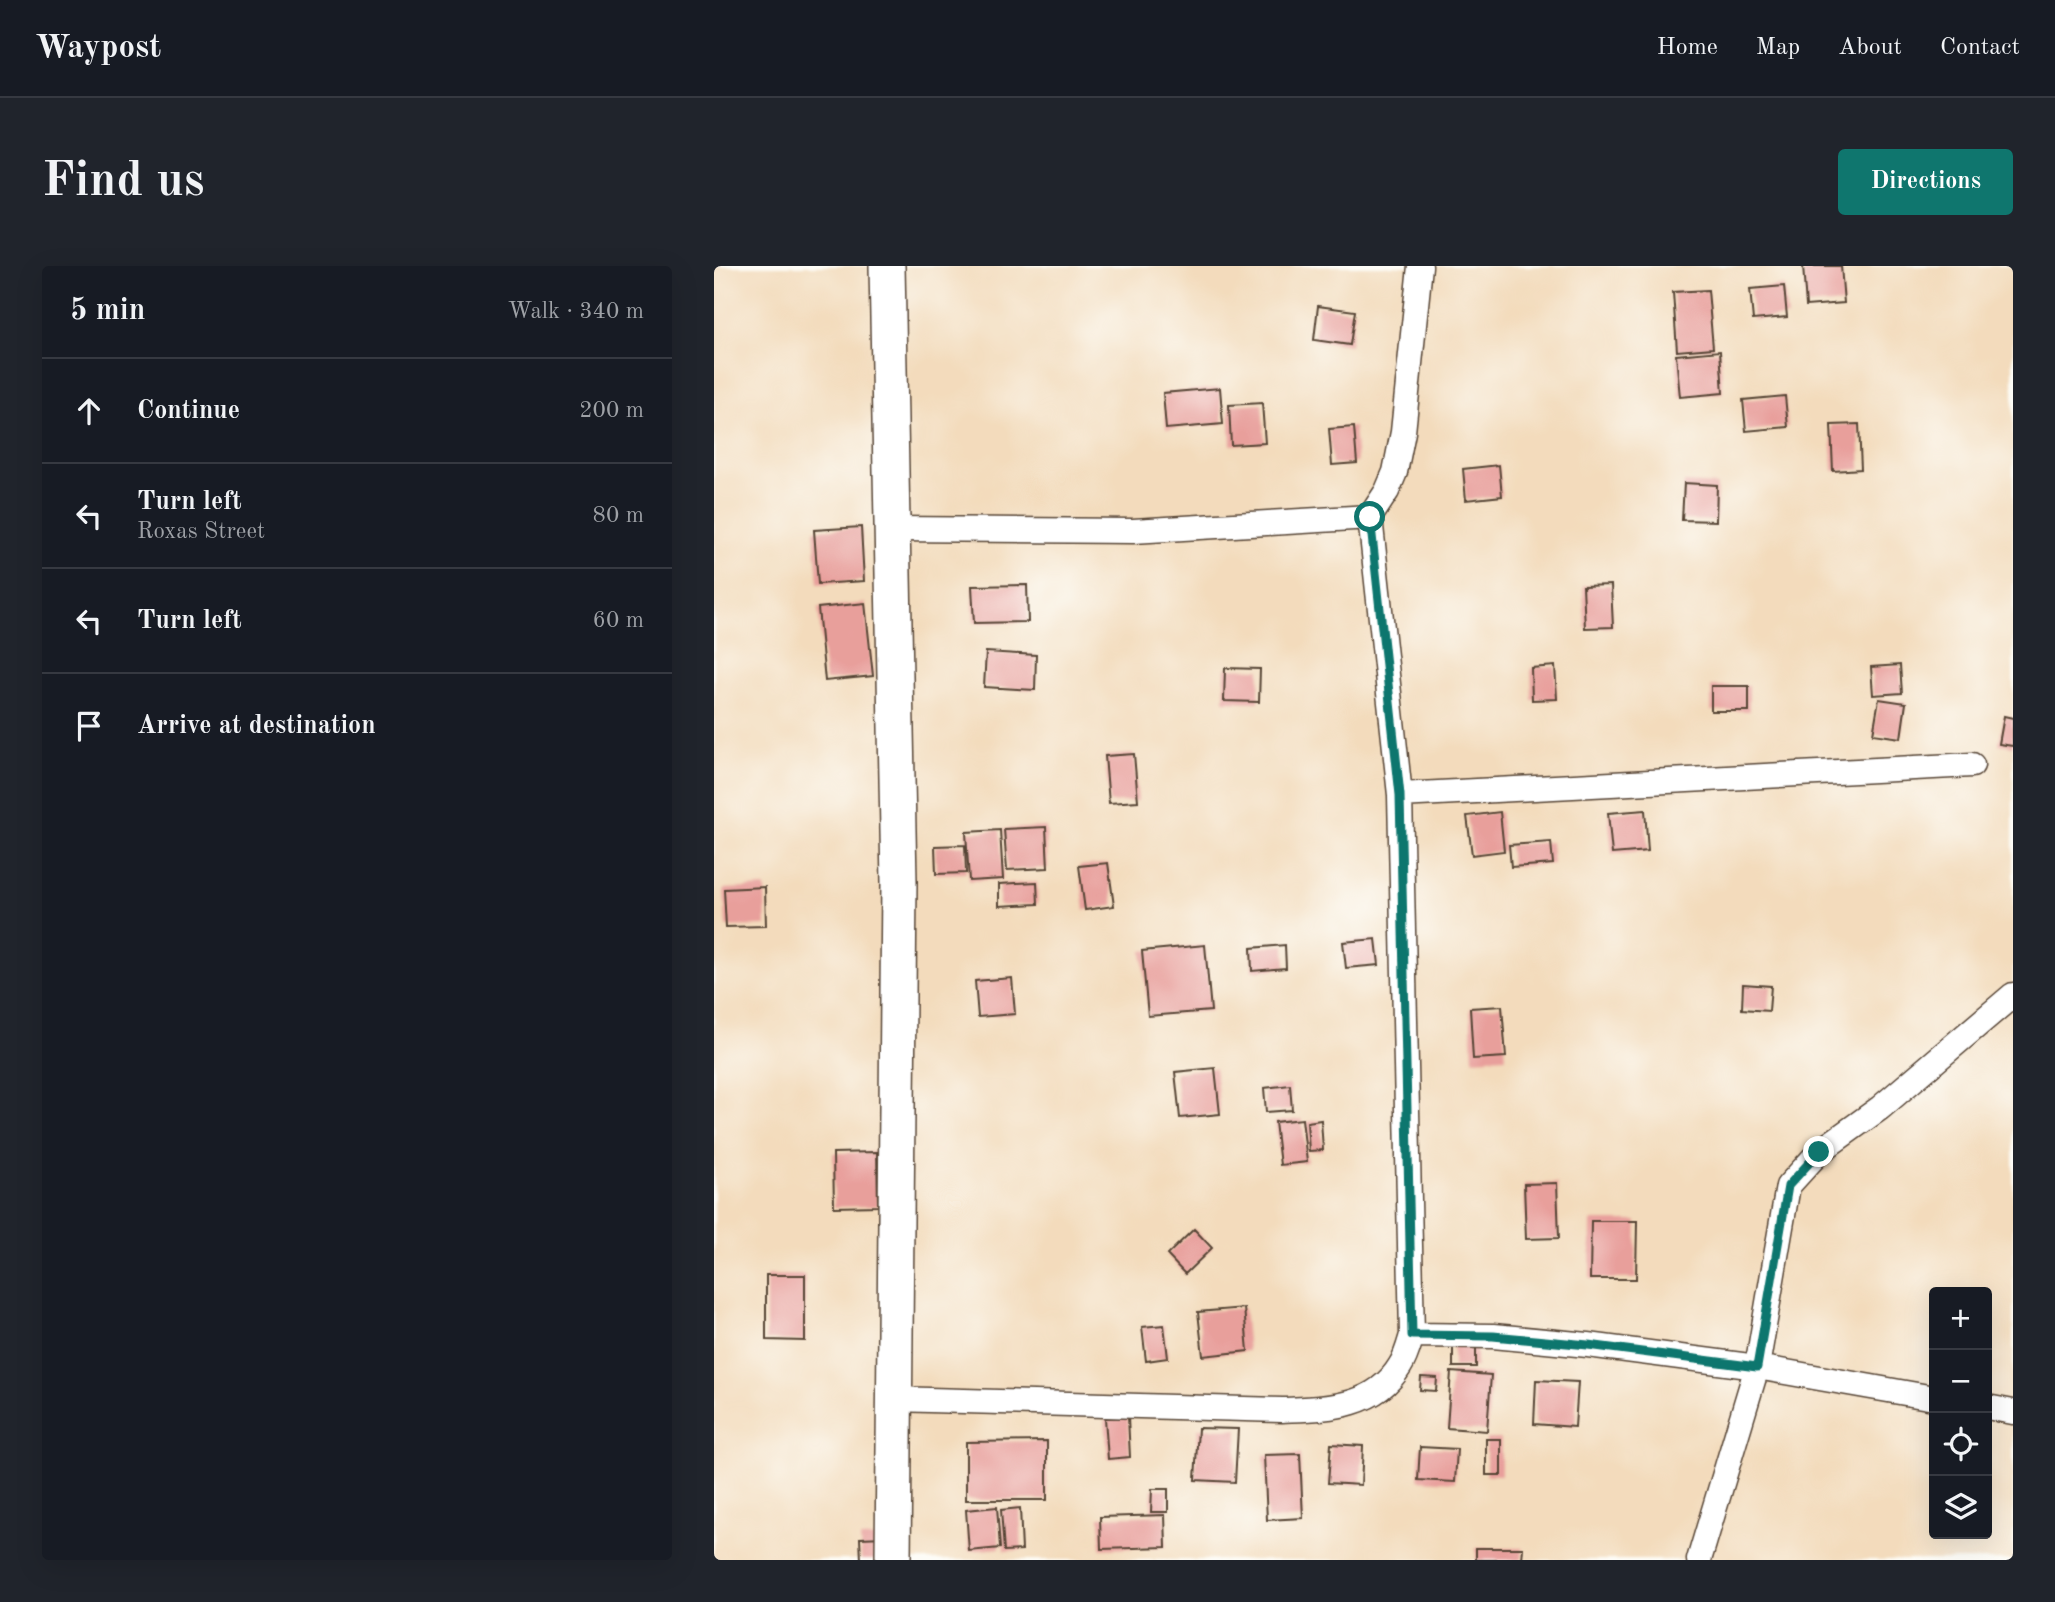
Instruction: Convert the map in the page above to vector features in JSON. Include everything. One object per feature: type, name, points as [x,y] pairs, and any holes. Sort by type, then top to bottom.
[{"type":"street","points":[[887,266],[899,882],[893,1560]]},
{"type":"street","points":[[894,1399],[1282,1410],[1338,1408],[1377,1392],[1400,1366],[1412,1335],[1400,795],[1370,517],[1387,491],[1395,472],[1403,432],[1419,266]]},
{"type":"street","points":[[892,529],[1133,531],[1370,517]]},
{"type":"street","points":[[1400,795],[1972,765]]},
{"type":"street","points":[[1699,1560],[1757,1367],[1788,1186],[1819,1152],[1880,1108],[2013,995]]},
{"type":"street","points":[[1412,1335],[1493,1336],[1534,1340],[1757,1367],[1929,1397]]},
{"type":"street","points":[[1992,1408],[2013,1412]]},
{"type":"building","points":[[1803,266],[1841,266],[1844,303],[1806,306]]},
{"type":"building","points":[[1784,286],[1787,317],[1753,320],[1750,289]]},
{"type":"building","points":[[1708,290],[1713,348],[1677,351],[1673,292]]},
{"type":"building","points":[[1318,306],[1355,311],[1350,345],[1314,340]]},
{"type":"building","points":[[1720,351],[1723,393],[1680,397],[1676,355]]},
{"type":"building","points":[[1220,388],[1223,424],[1166,429],[1163,393]]},
{"type":"building","points":[[1785,396],[1788,427],[1746,431],[1743,400]]},
{"type":"building","points":[[1262,403],[1265,443],[1231,445],[1229,405]]},
{"type":"building","points":[[1859,424],[1861,469],[1833,471],[1831,425]]},
{"type":"building","points":[[1354,427],[1357,463],[1332,465],[1329,429]]},
{"type":"building","points":[[1499,465],[1502,496],[1466,500],[1463,469]]},
{"type":"building","points":[[1684,483],[1717,485],[1716,521],[1682,520]]},
{"type":"building","points":[[861,527],[864,581],[818,584],[814,530]]},
{"type":"building","points":[[1027,585],[1028,622],[974,623],[972,586]]},
{"type":"building","points":[[1611,585],[1613,627],[1585,628],[1583,586]]},
{"type":"building","points":[[865,603],[873,676],[825,681],[818,608]]},
{"type":"building","points":[[986,652],[1036,655],[1035,690],[984,687]]},
{"type":"building","points":[[1900,665],[1902,693],[1873,695],[1871,667]]},
{"type":"building","points":[[1555,666],[1557,699],[1532,700],[1531,668]]},
{"type":"building","points":[[1225,668],[1260,669],[1259,702],[1224,701]]},
{"type":"building","points":[[1711,686],[1749,686],[1749,711],[1711,711]]},
{"type":"building","points":[[1879,699],[1906,703],[1901,738],[1873,734]]},
{"type":"building","points":[[2004,716],[2013,718],[2013,746],[1999,744]]},
{"type":"building","points":[[1134,754],[1138,801],[1109,803],[1105,756]]},
{"type":"building","points":[[1645,810],[1648,851],[1612,854],[1608,813]]},
{"type":"building","points":[[1500,812],[1504,851],[1472,855],[1467,816]]},
{"type":"building","points":[[1046,827],[1048,868],[1007,870],[1004,829]]},
{"type":"building","points":[[1000,830],[1003,879],[969,881],[966,832]]},
{"type":"building","points":[[1551,842],[1553,864],[1511,867],[1509,845]]},
{"type":"building","points":[[965,845],[966,873],[936,874],[935,846]]},
{"type":"building","points":[[1108,863],[1114,906],[1085,910],[1079,866]]},
{"type":"building","points":[[1037,882],[1038,904],[999,906],[999,884]]},
{"type":"building","points":[[765,887],[766,926],[726,927],[724,889]]},
{"type":"building","points":[[1376,939],[1379,965],[1346,968],[1343,942]]},
{"type":"building","points":[[1205,945],[1211,1011],[1148,1016],[1142,951]]},
{"type":"building","points":[[1285,945],[1286,968],[1252,971],[1251,948]]},
{"type":"building","points":[[1012,978],[1015,1014],[978,1017],[975,981]]},
{"type":"building","points":[[1743,984],[1771,986],[1769,1011],[1742,1009]]},
{"type":"building","points":[[1502,1006],[1506,1057],[1473,1059],[1470,1008]]},
{"type":"building","points":[[1215,1068],[1220,1114],[1180,1118],[1175,1072]]},
{"type":"building","points":[[1290,1085],[1292,1110],[1266,1112],[1264,1088]]},
{"type":"building","points":[[1302,1119],[1307,1162],[1280,1165],[1275,1122]]},
{"type":"building","points":[[1321,1120],[1323,1150],[1309,1151],[1307,1122]]},
{"type":"building","points":[[877,1152],[878,1206],[834,1207],[833,1153]]},
{"type":"building","points":[[1557,1183],[1559,1238],[1526,1239],[1524,1184]]},
{"type":"building","points":[[1591,1221],[1637,1221],[1636,1279],[1590,1279]]},
{"type":"building","points":[[1194,1229],[1212,1248],[1185,1274],[1167,1255]]},
{"type":"building","points":[[766,1275],[805,1275],[805,1341],[766,1340]]},
{"type":"building","points":[[1244,1308],[1248,1351],[1203,1356],[1198,1312]]},
{"type":"building","points":[[1164,1325],[1168,1358],[1146,1361],[1142,1327]]},
{"type":"building","points":[[1453,1343],[1476,1344],[1476,1367],[1453,1367]]},
{"type":"building","points":[[1451,1372],[1491,1375],[1487,1431],[1447,1428]]},
{"type":"building","points":[[1421,1377],[1437,1378],[1436,1391],[1420,1390]]},
{"type":"building","points":[[1536,1380],[1578,1382],[1575,1427],[1534,1424]]},
{"type":"building","points":[[1128,1417],[1130,1457],[1108,1459],[1105,1418]]},
{"type":"building","points":[[1198,1428],[1238,1429],[1235,1482],[1195,1480]]},
{"type":"building","points":[[1486,1439],[1501,1439],[1501,1475],[1486,1475]]},
{"type":"building","points":[[1047,1441],[1047,1500],[966,1500],[966,1442]]},
{"type":"building","points":[[1331,1444],[1363,1446],[1361,1485],[1328,1483]]},
{"type":"building","points":[[1420,1447],[1457,1449],[1455,1482],[1418,1480]]},
{"type":"building","points":[[1300,1454],[1303,1518],[1267,1520],[1264,1455]]},
{"type":"building","points":[[1152,1489],[1168,1489],[1168,1512],[1151,1512]]},
{"type":"building","points":[[997,1507],[1000,1548],[969,1551],[966,1510]]},
{"type":"building","points":[[1020,1508],[1022,1550],[1004,1551],[1001,1510]]},
{"type":"building","points":[[1165,1515],[1166,1547],[1101,1549],[1100,1517]]},
{"type":"building","points":[[884,1537],[884,1560],[861,1560],[860,1538]]},
{"type":"building","points":[[1476,1548],[1523,1548],[1522,1560],[1476,1560]]},
{"type":"route","points":[[1370,517],[1400,795],[1412,1335],[1493,1336],[1588,1345],[1757,1367],[1788,1186],[1819,1152]]}]
